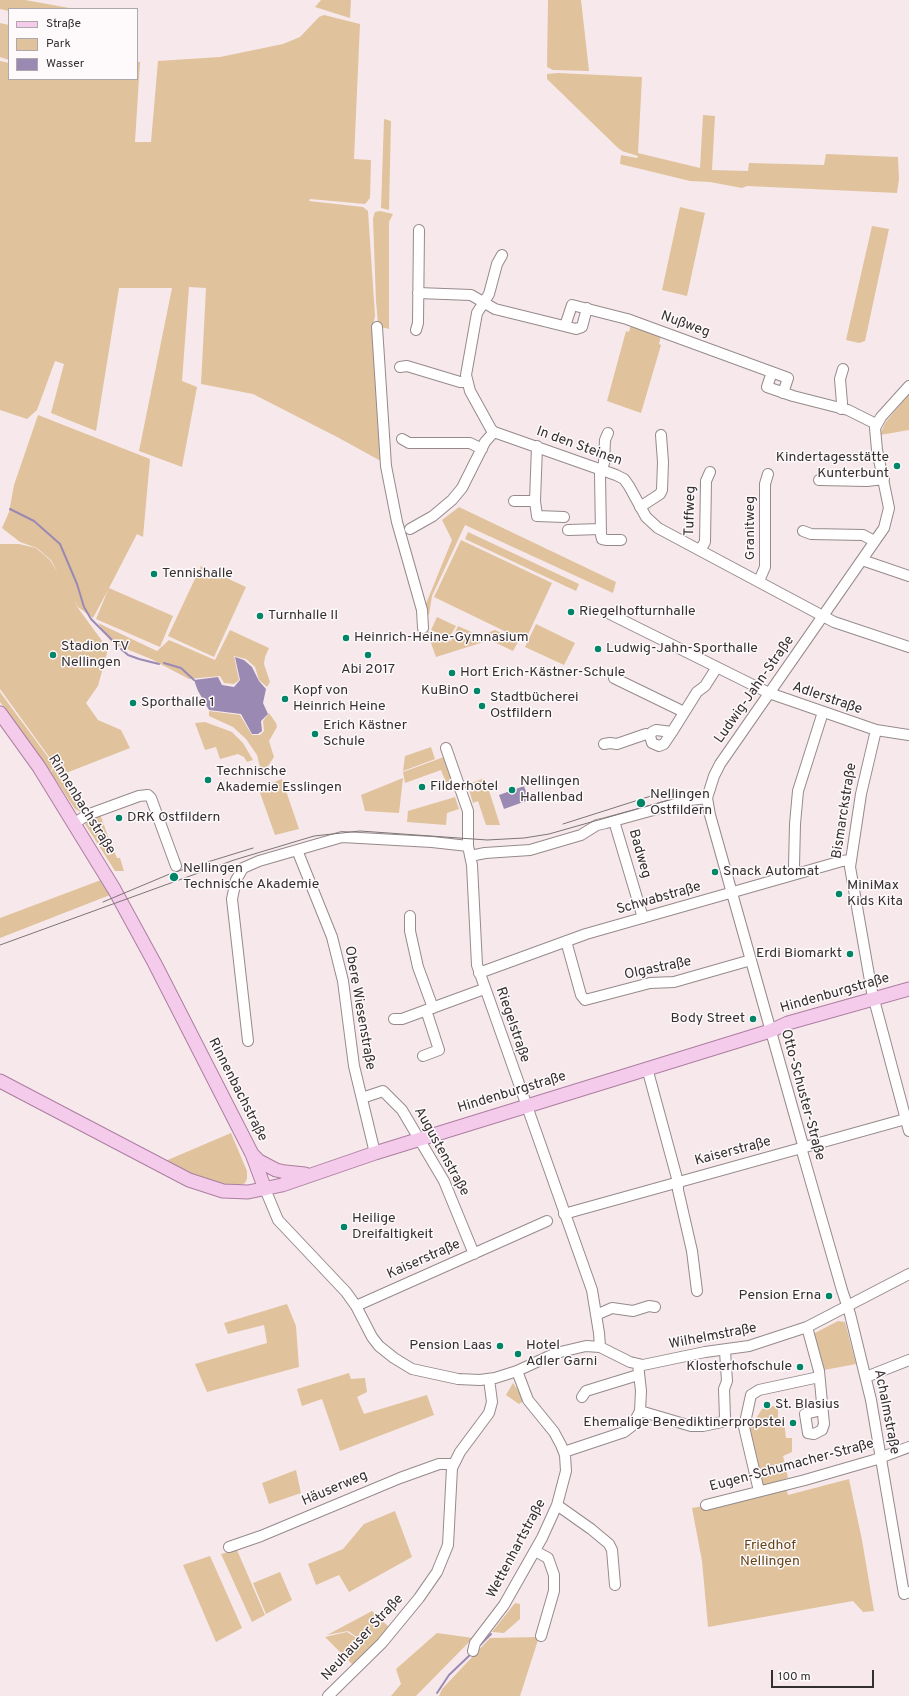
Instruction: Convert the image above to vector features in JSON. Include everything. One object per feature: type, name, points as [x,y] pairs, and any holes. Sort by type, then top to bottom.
[{"type":"main road","name":"Rinnenbachstraße","points":[[0,713],[36,762],[75,823],[114,889],[155,964],[252,1154],[265,1189]]},
{"type":"main road","name":"Hindenburgstraße","points":[[0,1082],[195,1183],[231,1192],[265,1189],[647,1068],[770,1031],[789,1028],[909,989]]},
{"type":"main road","name":"Hindenburgstraße","points":[[874,1001],[909,993]]},
{"type":"main road","points":[[252,1154],[259,1161],[276,1170],[296,1174],[313,1174]]},
{"type":"street","points":[[416,330],[419,230]]},
{"type":"street","points":[[410,529],[433,516],[452,500],[462,488],[482,449],[494,432],[488,425],[474,401],[467,382],[467,366],[477,313],[489,294],[497,264],[502,255]]},
{"type":"street","points":[[418,293],[471,295],[483,303],[495,308],[576,329],[582,327],[587,308]]},
{"type":"street","name":"Nußweg","points":[[565,326],[572,305],[632,320],[788,378],[783,392]]},
{"type":"street","points":[[377,327],[387,471],[397,522],[422,610],[423,628]]},
{"type":"street","points":[[400,367],[407,366],[460,382],[467,382]]},
{"type":"street","points":[[841,409],[842,403],[840,380],[843,369]]},
{"type":"street","points":[[772,372],[767,387],[855,413],[876,424],[909,386]]},
{"type":"street","name":"Ludwig-Jahn-Straße","points":[[708,798],[714,776],[720,764],[884,528],[888,514],[884,479],[875,435],[876,424]]},
{"type":"street","name":"In den Steinen","points":[[494,432],[602,469],[624,479],[640,507],[652,523],[834,622],[909,647]]},
{"type":"street","points":[[608,433],[605,440],[604,463],[602,469],[599,501],[602,539],[620,540]]},
{"type":"street","points":[[640,507],[660,494],[662,490],[663,462],[661,435]]},
{"type":"street","points":[[402,439],[409,443],[470,443],[482,449]]},
{"type":"street","points":[[537,446],[535,501],[537,516],[564,517]]},
{"type":"street","name":"Tuffweg","points":[[700,550],[705,542],[706,481],[710,472]]},
{"type":"street","name":"Granitweg","points":[[759,581],[766,567],[765,484],[768,474]]},
{"type":"street","points":[[819,480],[868,481],[884,479]]},
{"type":"street","points":[[514,501],[535,501]]},
{"type":"street","points":[[568,530],[601,529]]},
{"type":"street","points":[[803,531],[811,534],[863,536],[874,541]]},
{"type":"street","points":[[862,560],[909,576]]},
{"type":"street","name":"Adlerstraße","points":[[610,614],[769,693],[876,730],[909,735]]},
{"type":"street","points":[[604,744],[617,744],[646,734],[650,736],[656,730],[672,732],[684,712],[717,667]]},
{"type":"street","points":[[614,678],[684,712]]},
{"type":"street","points":[[796,874],[794,848],[798,791],[823,712]]},
{"type":"street","name":"Bismarckstraße","points":[[876,730],[862,789],[854,848],[850,860],[853,888],[874,1001],[909,1130]]},
{"type":"street","name":"Riegelstraße","points":[[446,748],[468,807],[469,851],[476,959],[479,974],[592,1290],[600,1347]]},
{"type":"street","points":[[75,823],[87,815],[139,796],[148,795],[151,798],[176,866]]},
{"type":"street","points":[[248,1042],[233,909],[233,892],[239,874],[245,866],[345,837],[432,842],[469,851],[485,853],[530,850],[582,835],[597,825],[690,800],[708,798]]},
{"type":"street","name":"Otto-Schuster-Straße","points":[[708,798],[710,815],[802,1148],[848,1307]]},
{"type":"street","name":"Badweg","points":[[614,821],[643,918]]},
{"type":"street","name":"Obere Wiesenstraße","points":[[297,850],[327,924],[337,955],[343,981],[354,1066],[375,1153]]},
{"type":"street","name":"Schwabstraße","points":[[479,974],[566,941],[732,892],[850,860]]},
{"type":"street","points":[[410,916],[410,931],[440,1050],[422,1056]]},
{"type":"street","name":"Olgastraße","points":[[566,941],[581,996],[585,1000],[650,982],[674,982],[751,960]]},
{"type":"street","points":[[394,1019],[402,1019],[484,989]]},
{"type":"street","points":[[647,1068],[678,1182],[678,1190],[692,1250],[697,1291]]},
{"type":"street","name":"Augustenstraße","points":[[362,1098],[379,1091],[384,1092],[402,1110],[444,1181],[474,1254]]},
{"type":"street","name":"Kaiserstraße","points":[[564,1214],[907,1119]]},
{"type":"street","name":"Rinnenbachstraße","points":[[265,1189],[271,1206],[282,1225],[346,1292],[356,1306],[375,1341],[394,1358],[412,1369],[448,1378],[469,1380],[489,1379],[517,1371]]},
{"type":"street","name":"Kaiserstraße","points":[[356,1306],[547,1222]]},
{"type":"street","name":"Wilhelmstraße","points":[[517,1371],[572,1348],[586,1346],[600,1347],[638,1364],[656,1363],[705,1352],[749,1346],[807,1327],[909,1274]]},
{"type":"street","points":[[596,1315],[612,1308],[634,1311],[649,1306],[655,1307]]},
{"type":"street","name":"Achalmstraße","points":[[848,1307],[866,1377],[906,1593]]},
{"type":"street","points":[[807,1327],[818,1365],[822,1410]]},
{"type":"street","points":[[640,1411],[691,1426],[713,1425],[724,1421],[724,1389],[727,1381],[725,1350]]},
{"type":"street","points":[[866,1377],[909,1360]]},
{"type":"street","points":[[564,1452],[628,1430],[632,1426],[640,1411],[641,1391],[638,1375],[638,1364]]},
{"type":"street","name":"Wettenhartstraße","points":[[472,1651],[475,1643],[504,1605],[535,1551],[557,1506],[566,1471],[564,1452],[554,1432],[528,1400],[517,1371]]},
{"type":"street","points":[[582,1397],[586,1391],[638,1375]]},
{"type":"street","points":[[759,1491],[744,1424],[751,1395],[756,1391],[819,1377]]},
{"type":"street","name":"Neuhauser Straße","points":[[328,1696],[387,1637],[415,1603],[437,1572],[448,1544],[451,1477],[454,1464],[460,1452],[489,1413],[492,1402],[489,1379]]},
{"type":"street","name":"Eugen-Schumacher-Straße","points":[[706,1505],[805,1480],[882,1457],[909,1447]]},
{"type":"street","name":"Häuserweg","points":[[229,1548],[286,1526],[380,1485],[433,1466],[445,1463],[454,1464]]},
{"type":"street","points":[[557,1506],[592,1529],[609,1544],[612,1550],[615,1585]]},
{"type":"street","points":[[535,1551],[548,1558],[554,1575],[554,1591],[541,1636]]},
{"type":"green space","points":[[0,0],[25,0],[69,8],[8,8],[8,11],[0,9]]},
{"type":"green space","points":[[321,0],[351,0],[350,18],[315,7]]},
{"type":"green space","points":[[548,0],[581,0],[589,71],[553,70],[547,67]]},
{"type":"green space","points":[[324,15],[360,24],[354,159],[371,160],[370,198],[365,204],[310,199],[309,201],[363,207],[368,211],[375,316],[373,325],[383,460],[379,460],[253,394],[201,384],[206,288],[189,287],[182,381],[197,387],[182,467],[139,451],[172,288],[119,288],[96,431],[51,413],[64,364],[55,361],[37,410],[27,419],[0,410],[0,61],[8,63],[8,80],[138,80],[138,62],[140,62],[135,142],[151,142],[158,61],[220,57],[283,44],[300,37],[319,17]]},
{"type":"green space","points":[[0,23],[8,25],[8,60],[0,57]]},
{"type":"green space","points":[[558,73],[642,77],[638,153],[700,168],[703,115],[715,116],[712,170],[748,171],[749,163],[824,165],[826,154],[898,157],[899,179],[897,193],[747,186],[742,188],[710,182],[690,181],[620,164],[621,155],[637,158],[638,156],[622,151],[617,147],[547,79],[547,74]]},
{"type":"green space","points":[[384,119],[391,121],[389,210],[381,208]]},
{"type":"green space","points":[[680,207],[705,213],[687,296],[662,290]]},
{"type":"green space","points":[[380,211],[393,214],[389,222],[389,329],[381,327],[378,324],[376,301],[373,218],[375,212]]},
{"type":"green space","points":[[872,226],[889,229],[865,341],[859,343],[846,340]]},
{"type":"green space","points":[[631,324],[661,335],[659,344],[661,345],[641,413],[607,401],[626,331],[629,332]]},
{"type":"green space","points":[[909,394],[909,430],[880,435],[885,423]]},
{"type":"green space","points":[[38,415],[150,459],[143,537],[137,534],[109,588],[173,616],[160,647],[96,619],[108,590],[93,618],[78,607],[74,600],[78,608],[108,649],[98,686],[86,703],[98,720],[121,730],[130,748],[66,773],[60,772],[0,689],[0,544],[19,544],[36,548],[50,560],[58,573],[51,560],[37,548],[20,542],[2,528],[9,512],[14,485]]},
{"type":"green space","points":[[459,507],[616,582],[613,593],[465,525],[432,596],[429,615],[423,611],[452,540],[442,520]]},
{"type":"green space","points":[[468,532],[579,584],[576,591],[465,539]]},
{"type":"green space","points":[[461,540],[552,583],[525,641],[434,597]]},
{"type":"green space","points":[[201,566],[246,587],[214,657],[168,636]]},
{"type":"green space","points":[[437,617],[456,626],[449,638],[431,630]]},
{"type":"green space","points":[[98,623],[157,651],[169,640],[215,660],[230,630],[269,648],[264,664],[270,682],[267,687],[259,680],[255,667],[246,659],[234,656],[239,680],[234,684],[224,683],[220,676],[189,679],[151,659],[112,643]]},
{"type":"green space","points":[[536,624],[575,643],[564,665],[525,647]]},
{"type":"green space","points":[[458,626],[480,636],[495,630],[518,642],[513,651],[490,640],[436,657],[427,632],[430,631],[451,641]]},
{"type":"green space","points":[[0,692],[53,764],[51,772],[0,702]]},
{"type":"green space","points":[[209,711],[240,715],[252,735],[260,735],[264,731],[263,721],[269,713],[277,727],[269,741],[274,757],[262,775],[257,755],[246,739],[233,727],[209,716]]},
{"type":"green space","points":[[205,722],[232,732],[243,743],[253,760],[247,762],[244,757],[238,754],[220,759],[216,747],[205,750],[195,723]]},
{"type":"green space","points":[[431,747],[435,759],[403,771],[405,756]]},
{"type":"green space","points":[[444,757],[452,783],[447,785],[441,770],[405,783],[403,772]]},
{"type":"green space","points":[[54,766],[60,772],[68,774],[82,813],[75,809],[51,773]]},
{"type":"green space","points":[[403,778],[399,813],[365,811],[361,795]]},
{"type":"green space","points":[[485,778],[500,825],[486,825],[478,801],[473,803],[469,790],[473,788],[471,783]]},
{"type":"green space","points":[[282,779],[299,829],[275,835],[260,793],[261,787]]},
{"type":"green space","points":[[455,797],[459,809],[447,813],[446,825],[407,822],[408,811]]},
{"type":"green space","points":[[100,814],[110,842],[117,858],[120,858],[124,871],[115,871],[85,824],[88,819]]},
{"type":"green space","points":[[101,880],[110,895],[0,938],[0,918]]},
{"type":"green space","points":[[231,1133],[247,1171],[247,1179],[245,1183],[237,1187],[221,1186],[193,1177],[163,1162]]},
{"type":"green space","points":[[287,1304],[296,1326],[299,1367],[207,1392],[195,1364],[267,1343],[264,1325],[228,1334],[224,1323]]},
{"type":"green space","points":[[838,1321],[845,1322],[856,1364],[824,1370],[813,1334]]},
{"type":"green space","points":[[349,1373],[351,1379],[365,1378],[367,1392],[357,1397],[364,1414],[427,1395],[434,1415],[340,1451],[322,1399],[302,1406],[297,1389]]},
{"type":"green space","points":[[513,1383],[522,1396],[522,1402],[519,1404],[506,1395]]},
{"type":"green space","points":[[778,1405],[778,1419],[784,1420],[786,1438],[792,1438],[792,1452],[783,1456],[788,1478],[764,1486],[759,1484],[748,1426],[752,1425],[762,1409]]},
{"type":"green space","points":[[296,1470],[301,1493],[269,1504],[262,1483]]},
{"type":"green space","name":"Friedhof Nellingen","points":[[849,1479],[862,1540],[874,1611],[863,1612],[853,1601],[708,1627],[702,1561],[692,1508],[727,1502],[786,1488],[788,1495]]},
{"type":"green space","points":[[395,1511],[412,1557],[349,1592],[339,1575],[316,1585],[308,1564],[343,1549],[364,1524]]},
{"type":"green space","points":[[237,1550],[265,1615],[252,1622],[221,1554]]},
{"type":"green space","points":[[210,1556],[242,1628],[216,1642],[183,1565]]},
{"type":"green space","points":[[280,1572],[292,1600],[266,1614],[253,1583]]},
{"type":"green space","points":[[515,1603],[520,1604],[520,1619],[504,1633],[492,1632]]},
{"type":"green space","points":[[372,1611],[390,1628],[369,1650],[360,1639],[348,1631],[327,1635]]},
{"type":"green space","points":[[347,1632],[360,1640],[369,1650],[354,1666],[325,1637]]},
{"type":"green space","points":[[437,1633],[473,1638],[416,1696],[391,1696],[401,1684],[396,1669]]},
{"type":"green space","points":[[539,1637],[520,1696],[439,1696],[442,1689],[490,1638]]},
{"type":"water","points":[[235,657],[244,660],[252,667],[259,681],[266,689],[263,703],[268,714],[261,721],[262,731],[258,734],[252,734],[241,714],[209,710],[198,691],[194,680],[218,677],[222,685],[234,687],[240,680]]},
{"type":"water","points":[[524,786],[529,800],[504,809],[499,795]]},
{"type":"waterway","points":[[10,509],[34,521],[60,544],[77,584],[84,607],[91,619],[118,646]]},
{"type":"waterway","points":[[121,649],[128,655],[159,664]]},
{"type":"waterway","points":[[164,663],[181,668],[194,680]]},
{"type":"waterway","points":[[478,1647],[491,1634]]},
{"type":"waterway","points":[[437,1693],[449,1675],[472,1653]]},
{"type":"tram line","points":[[563,824],[673,789]]},
{"type":"tram line","points":[[0,945],[234,860],[314,836],[360,831],[487,840],[524,838],[549,834],[676,798]]},
{"type":"tram line","points":[[103,902],[172,873],[253,848]]},
{"type":"place","name":"Kindertagesstätte Kunterbunt","points":[[897,466]]},
{"type":"place","name":"Tennishalle","points":[[154,574]]},
{"type":"place","name":"Riegelhofturnhalle","points":[[571,612]]},
{"type":"place","name":"Turnhalle II","points":[[260,616]]},
{"type":"place","name":"Heinrich-Heine-Gymnasium","points":[[346,638]]},
{"type":"place","name":"Ludwig-Jahn-Sporthalle","points":[[598,649]]},
{"type":"place","name":"Stadion TV Nellingen","points":[[53,655]]},
{"type":"place","name":"Abi 2017","points":[[368,655]]},
{"type":"place","name":"Hort Erich-Kästner-Schule","points":[[452,673]]},
{"type":"place","name":"KuBinO","points":[[477,691]]},
{"type":"place","name":"Kopf von Heinrich Heine","points":[[285,699]]},
{"type":"place","name":"Sporthalle 1","points":[[133,703]]},
{"type":"place","name":"Stadtbücherei Ostfildern","points":[[482,706]]},
{"type":"place","name":"Erich Kästner Schule","points":[[315,734]]},
{"type":"place","name":"Technische Akademie Esslingen","points":[[208,780]]},
{"type":"place","name":"Filderhotel","points":[[422,787]]},
{"type":"place","name":"Nellingen Hallenbad","points":[[512,790]]},
{"type":"place","name":"Nellingen Ostfildern","points":[[641,803]]},
{"type":"place","name":"DRK Ostfildern","points":[[119,818]]},
{"type":"place","name":"Snack Automat","points":[[715,872]]},
{"type":"place","name":"Nellingen Technische Akademie","points":[[174,877]]},
{"type":"place","name":"MiniMax Kids Kita","points":[[839,894]]},
{"type":"place","name":"Erdi Biomarkt","points":[[850,954]]},
{"type":"place","name":"Body Street","points":[[753,1019]]},
{"type":"place","name":"Heilige Dreifaltigkeit","points":[[344,1227]]},
{"type":"place","name":"Pension Erna","points":[[829,1296]]},
{"type":"place","name":"Pension Laas","points":[[500,1346]]},
{"type":"place","name":"Hotel Adler Garni","points":[[518,1354]]},
{"type":"place","name":"Klosterhofschule","points":[[800,1367]]},
{"type":"place","name":"St. Blasius","points":[[767,1405]]},
{"type":"place","name":"Ehemalige Benediktinerpropstei","points":[[793,1423]]}]
